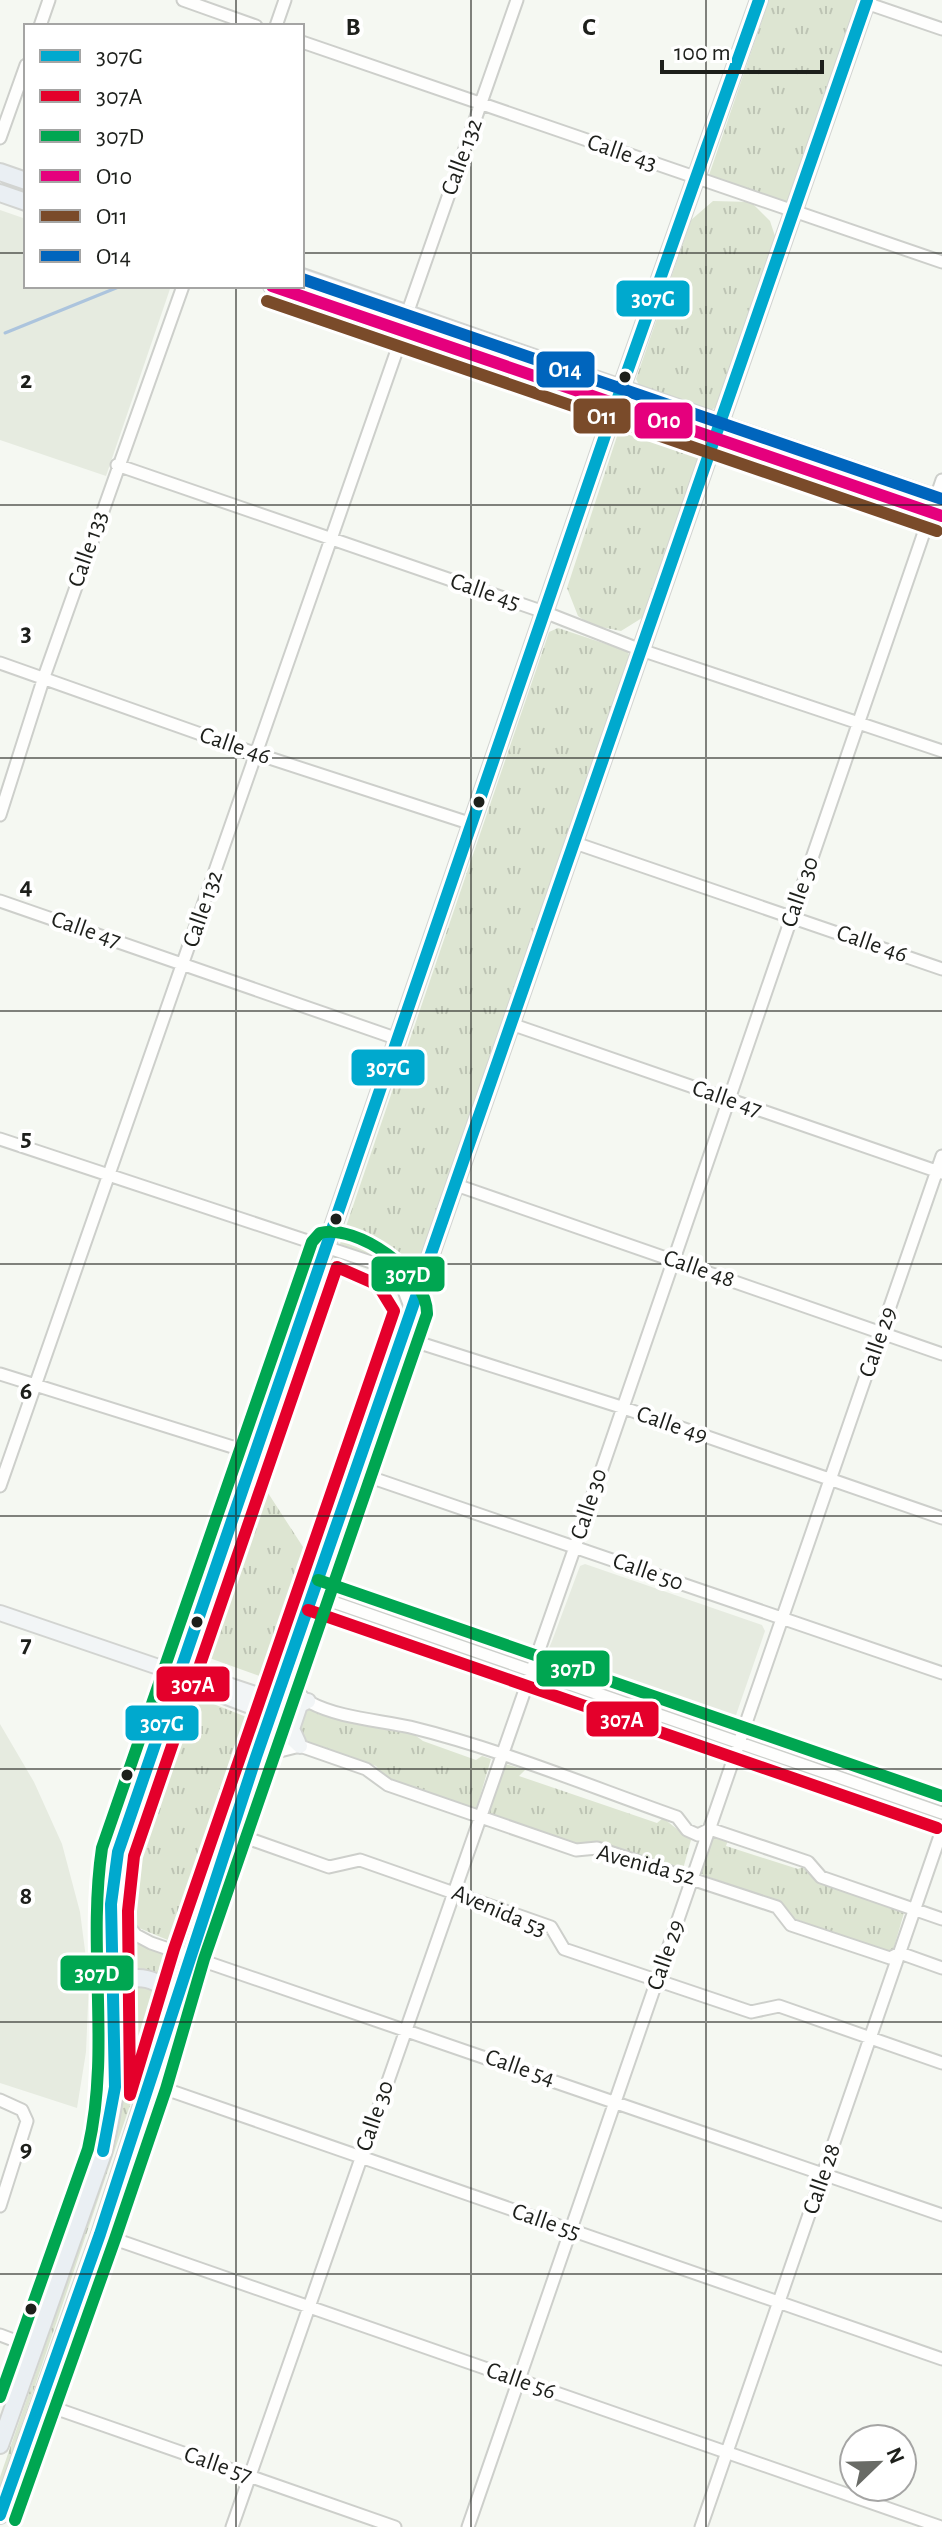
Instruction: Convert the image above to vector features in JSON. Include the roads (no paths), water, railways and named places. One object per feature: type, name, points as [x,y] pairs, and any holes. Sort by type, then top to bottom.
[{"type":"highway","points":[[0,2445],[32,2347],[103,2153],[115,2087],[111,1904],[118,1852],[621,389],[759,0]]},
{"type":"highway","points":[[0,2515],[151,2084],[189,1954],[230,1832],[866,1]]},
{"type":"highway","points":[[0,172],[24,180]]},
{"type":"highway","points":[[0,193],[24,201]]},
{"type":"highway","points":[[304,278],[615,407],[718,430]]},
{"type":"highway","points":[[279,288],[405,322],[621,389],[718,430]]},
{"type":"highway","points":[[112,1989],[126,1980],[145,1978],[163,1986],[175,2003]]},
{"type":"main road","points":[[718,430],[939,498]]},
{"type":"main road","points":[[718,430],[937,514]]},
{"type":"main road","name":"Avenida 52","points":[[0,1613],[179,1674],[195,1685],[270,1717],[300,1746]]},
{"type":"main road","name":"Avenida 52","points":[[179,1674],[198,1675],[277,1699],[308,1701]]},
{"type":"main road","points":[[300,1746],[292,1729],[300,1705],[308,1701]]},
{"type":"street","points":[[41,24],[49,0]]},
{"type":"street","points":[[183,0],[250,24]]},
{"type":"street","points":[[277,24],[285,0]]},
{"type":"street","name":"Calle 132","points":[[0,1486],[184,965],[517,0]]},
{"type":"street","points":[[866,1],[942,29]]},
{"type":"street","name":"Calle 43","points":[[304,43],[942,262]]},
{"type":"street","points":[[0,138],[24,71]]},
{"type":"street","name":"Calle 133","points":[[0,815],[117,465],[182,288]]},
{"type":"street","name":"Calle 45","points":[[117,465],[544,612],[641,650],[942,751]]},
{"type":"street","name":"Calle 30","points":[[232,2527],[575,1547],[791,916],[937,514],[942,480]]},
{"type":"street","name":"Calle 46","points":[[0,663],[257,754],[472,824]]},
{"type":"street","name":"Calle 46","points":[[575,843],[942,969]]},
{"type":"street","name":"Calle 47","points":[[0,901],[398,1039]]},
{"type":"street","name":"Calle 47","points":[[511,1024],[939,1172]]},
{"type":"street","points":[[0,1139],[380,1265],[401,1283],[411,1310]]},
{"type":"street","name":"Calle 29","points":[[468,2527],[942,1156]]},
{"type":"street","name":"Calle 48","points":[[456,1185],[942,1354]]},
{"type":"street","name":"Calle 49","points":[[401,1337],[621,1407],[942,1518]]},
{"type":"street","points":[[0,1374],[255,1454]]},
{"type":"street","name":"Calle 50","points":[[355,1472],[942,1673]]},
{"type":"street","points":[[313,1595],[942,1813]]},
{"type":"street","points":[[288,1666],[295,1685],[308,1701]]},
{"type":"street","name":"Avenida 52","points":[[308,1701],[382,1724],[408,1727],[500,1756],[677,1817],[687,1830],[698,1835],[710,1829],[808,1862],[821,1877],[942,1919]]},
{"type":"street","points":[[256,1757],[300,1746]]},
{"type":"street","name":"Avenida 52","points":[[300,1746],[366,1769],[388,1785],[576,1850],[597,1848],[777,1907],[791,1925],[890,1958],[900,1953],[942,1968]]},
{"type":"street","name":"Calle 28","points":[[701,2527],[942,1830]]},
{"type":"street","name":"Avenida 53","points":[[230,1832],[329,1867],[360,1860],[551,1927],[564,1949],[751,2012],[779,2006],[942,2063]]},
{"type":"street","name":"Calle 54","points":[[111,1904],[136,1935],[942,2215]]},
{"type":"street","name":"Calle 55","points":[[151,2084],[942,2359]]},
{"type":"street","points":[[0,2100],[22,2110],[26,2116],[26,2128],[0,2206]]},
{"type":"street","name":"Calle 56","points":[[100,2234],[940,2527]]},
{"type":"street","points":[[0,2335],[32,2347]]},
{"type":"street","name":"Calle 57","points":[[40,2403],[395,2527]]},
{"type":"street","points":[[940,2527],[942,2518]]},
{"type":"waterway","points":[[5,333],[116,288]]}]
